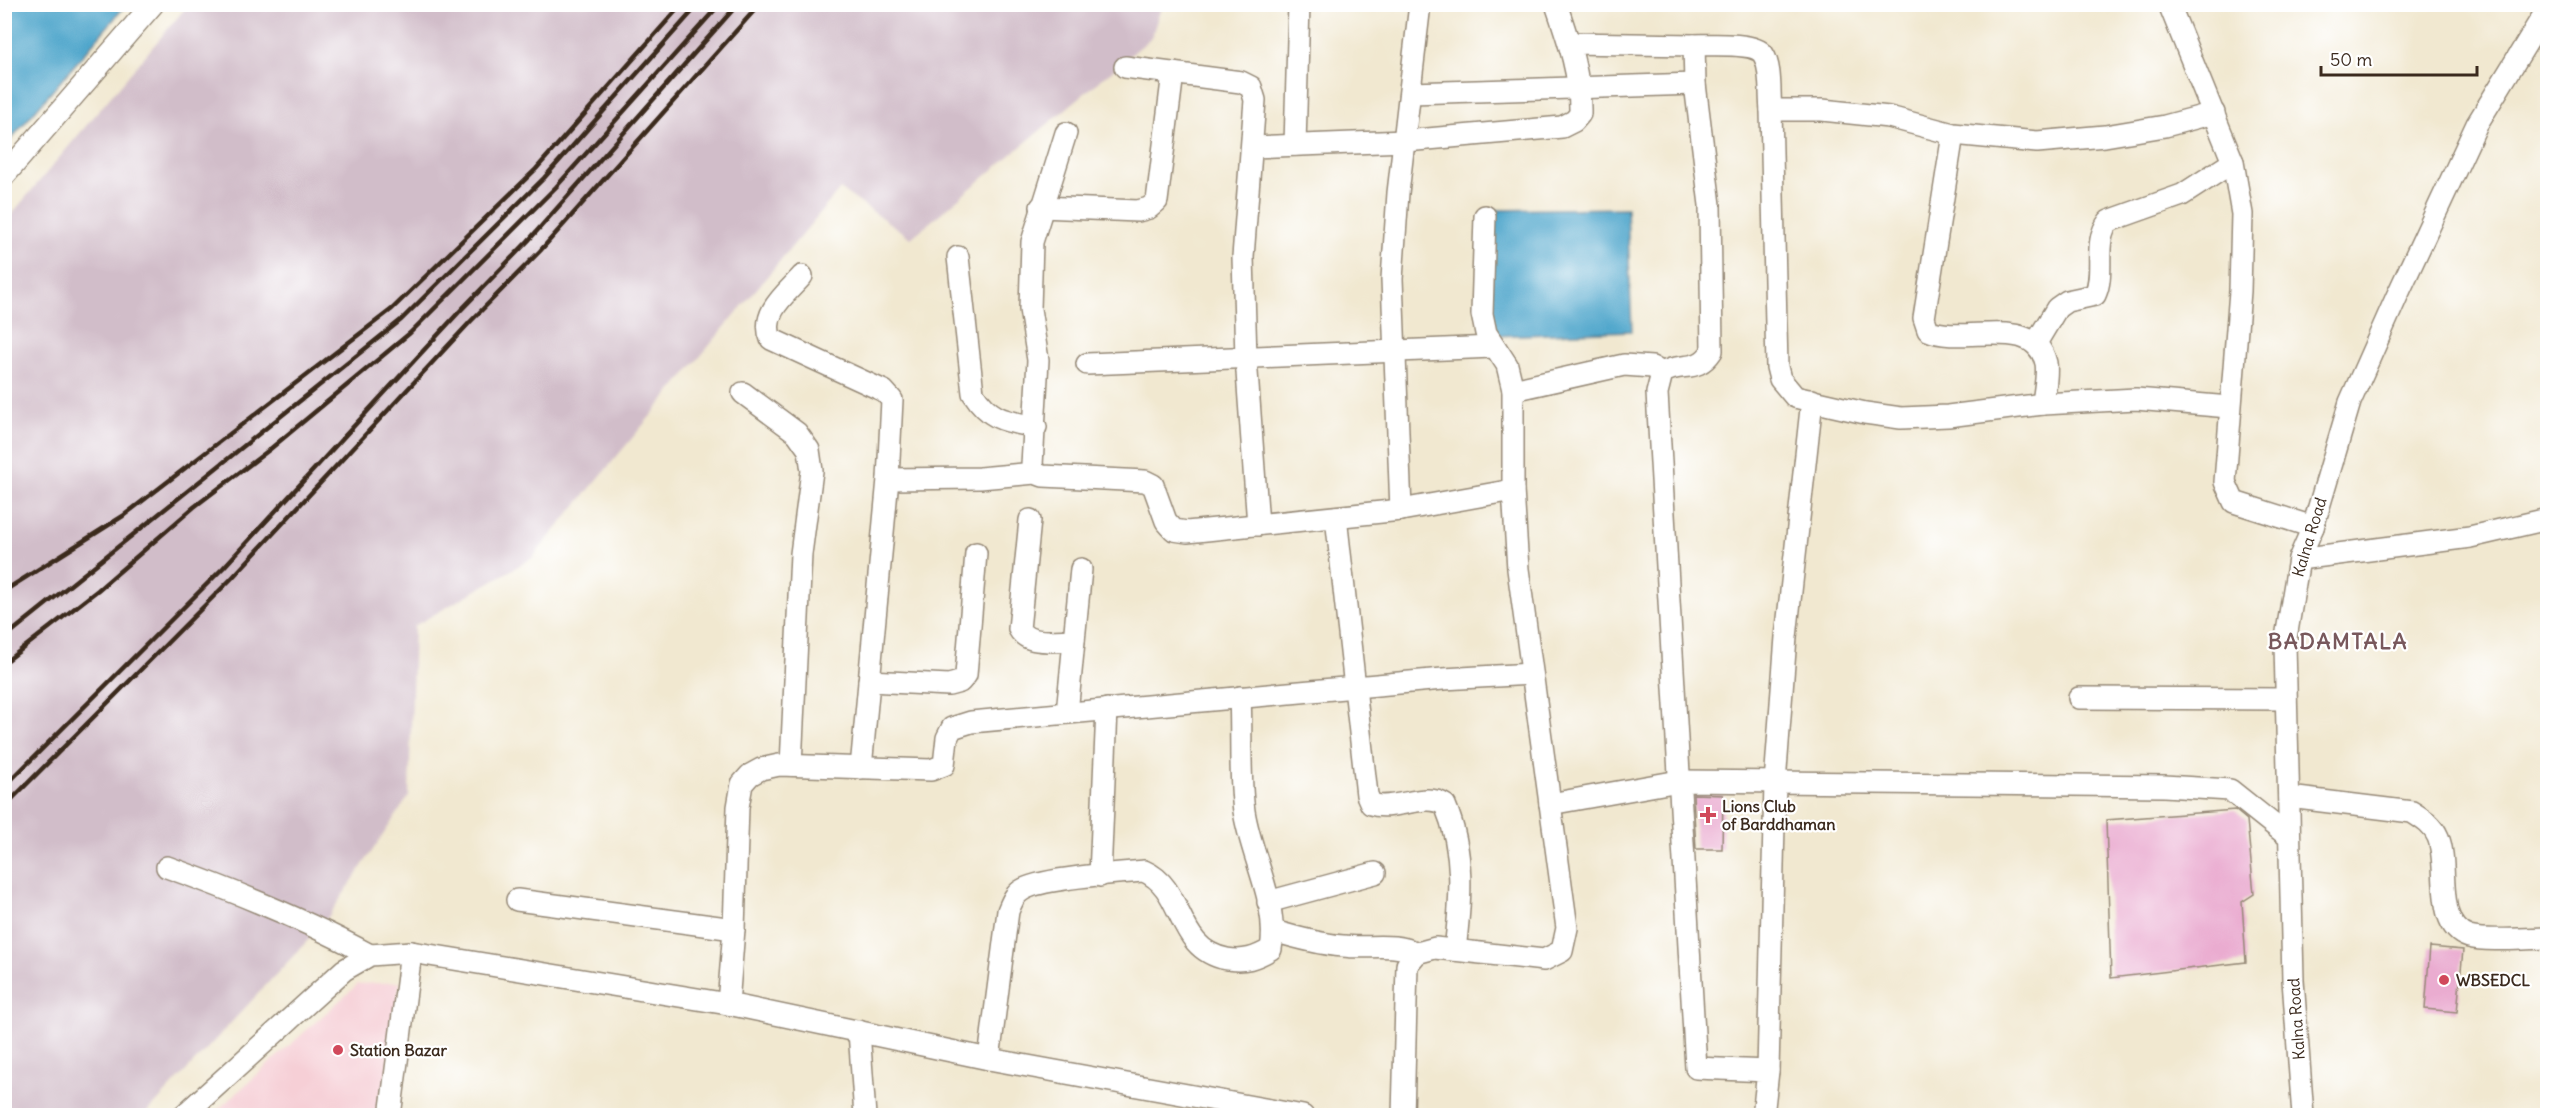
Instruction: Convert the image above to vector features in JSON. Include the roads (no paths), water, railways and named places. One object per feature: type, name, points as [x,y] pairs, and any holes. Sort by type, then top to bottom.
[{"type":"street","points":[[4,176],[153,4]]},
{"type":"street","points":[[1294,145],[1299,4]]},
{"type":"street","points":[[1401,510],[1392,279],[1420,4]]},
{"type":"street","points":[[1254,147],[1405,141],[1562,127],[1574,122],[1580,114],[1579,88],[1569,43],[1556,4]]},
{"type":"street","points":[[2169,4],[2233,162],[2242,214],[2240,291],[2229,407],[2225,482],[2234,502],[2313,527]]},
{"type":"street","name":"Kalna Road","points":[[2303,1116],[2293,980],[2285,644],[2299,559],[2313,527],[2350,402],[2397,296],[2477,124],[2547,8]]},
{"type":"street","points":[[1569,43],[1753,47],[1762,53],[1766,62],[1771,110],[1777,367],[1780,379],[1787,391],[1795,397],[1901,418],[1948,416],[2043,404],[2136,399],[2229,407]]},
{"type":"street","points":[[1695,45],[1695,84],[1710,205],[1712,351],[1704,362],[1696,366],[1671,367],[1662,373],[1658,393],[1696,1068],[1768,1071]]},
{"type":"street","points":[[1125,67],[1241,82],[1251,87],[1256,100],[1254,147],[1243,257],[1246,358],[1258,525]]},
{"type":"street","points":[[1041,207],[1138,211],[1149,208],[1157,201],[1173,74]]},
{"type":"street","points":[[1411,93],[1695,84]]},
{"type":"street","points":[[1771,110],[1822,110],[1890,117],[1953,134],[2037,142],[2155,128],[2214,113]]},
{"type":"street","points":[[1035,472],[1032,465],[1036,427],[1038,360],[1030,309],[1032,242],[1041,207],[1066,133]]},
{"type":"street","points":[[1953,134],[1924,318],[1928,330],[1939,335],[2009,334],[2029,337],[2040,348],[2046,365],[2043,404]]},
{"type":"street","points":[[2036,343],[2057,308],[2067,301],[2095,295],[2098,288],[2102,229],[2109,221],[2182,195],[2233,162]]},
{"type":"street","points":[[1403,1116],[1407,965],[1418,953],[1435,948],[1544,960],[1562,951],[1567,928],[1518,569],[1513,490],[1513,390],[1507,365],[1493,347],[1486,333],[1482,314],[1485,216]]},
{"type":"street","points":[[958,257],[973,393],[983,408],[999,419],[1036,427]]},
{"type":"street","points":[[801,276],[771,312],[768,330],[771,339],[884,391],[892,400],[888,479],[861,768]]},
{"type":"street","points":[[1087,364],[1493,347]]},
{"type":"street","points":[[1513,390],[1624,365],[1652,366],[1662,373]]},
{"type":"street","points":[[743,393],[797,433],[809,450],[812,471],[801,554],[791,765]]},
{"type":"street","points":[[1763,1116],[1768,1071],[1774,783],[1786,637],[1812,400]]},
{"type":"street","points":[[888,479],[980,478],[1035,472],[1042,476],[1144,481],[1153,485],[1166,521],[1174,530],[1187,532],[1401,510],[1513,490]]},
{"type":"street","points":[[1336,518],[1367,795],[1371,804],[1380,807],[1439,801],[1449,814],[1458,849],[1461,884],[1455,950]]},
{"type":"street","points":[[2299,559],[2470,537],[2547,519]]},
{"type":"street","points":[[1030,520],[1019,629],[1023,636],[1030,640],[1074,640]]},
{"type":"street","points":[[868,681],[949,685],[960,682],[966,675],[976,553]]},
{"type":"street","points":[[1067,713],[1081,569]]},
{"type":"street","points":[[728,1004],[734,928],[738,807],[742,784],[750,775],[761,769],[791,765],[939,769],[944,765],[947,738],[952,728],[959,725],[1240,697],[1355,689],[1443,679],[1532,674]]},
{"type":"street","points":[[989,1059],[1008,911],[1014,896],[1024,889],[1041,884],[1144,871],[1156,876],[1166,887],[1183,926],[1200,948],[1218,957],[1236,961],[1256,959],[1271,949],[1274,931],[1268,902],[1250,845],[1244,809],[1240,697]]},
{"type":"street","points":[[2079,698],[2286,699]]},
{"type":"street","points":[[1100,876],[1107,709]]},
{"type":"street","points":[[1550,804],[1679,781],[2047,783],[2230,790],[2289,837]]},
{"type":"street","points":[[2289,797],[2412,812],[2427,822],[2439,838],[2448,915],[2455,929],[2470,937],[2547,938]]},
{"type":"street","points":[[167,867],[250,897],[316,926],[370,955]]},
{"type":"street","points":[[1268,902],[1376,873]]},
{"type":"street","points":[[517,900],[734,928]]},
{"type":"street","points":[[1274,931],[1320,943],[1344,946],[1405,947],[1418,953]]},
{"type":"street","points":[[390,1116],[411,952]]},
{"type":"street","points":[[183,1116],[344,970],[370,955],[411,952],[728,1004],[989,1059],[1303,1116]]},
{"type":"street","points":[[859,1031],[865,1116]]},
{"type":"water","points":[[4,5],[126,5],[5,146]]},
{"type":"water","points":[[1627,208],[1632,331],[1491,336],[1492,210]]},
{"type":"railway","points":[[4,591],[123,516],[392,309],[536,169],[682,4]]},
{"type":"railway","points":[[4,638],[401,320],[544,178],[699,4]]},
{"type":"railway","points":[[4,663],[98,590],[194,507],[269,450],[410,333],[556,187],[720,4]]},
{"type":"railway","points":[[4,787],[223,568],[459,312],[528,241],[738,4]]},
{"type":"railway","points":[[4,807],[231,579],[471,321],[540,251],[760,4]]},
{"type":"place","name":"Lions Club of Barddhaman","points":[[1708,815]]},
{"type":"place","name":"WBSEDCL","points":[[2444,980]]},
{"type":"place","name":"Station Bazar","points":[[338,1050]]},
{"type":"district","name":"BADAMTALA","points":[[2338,641]]}]
